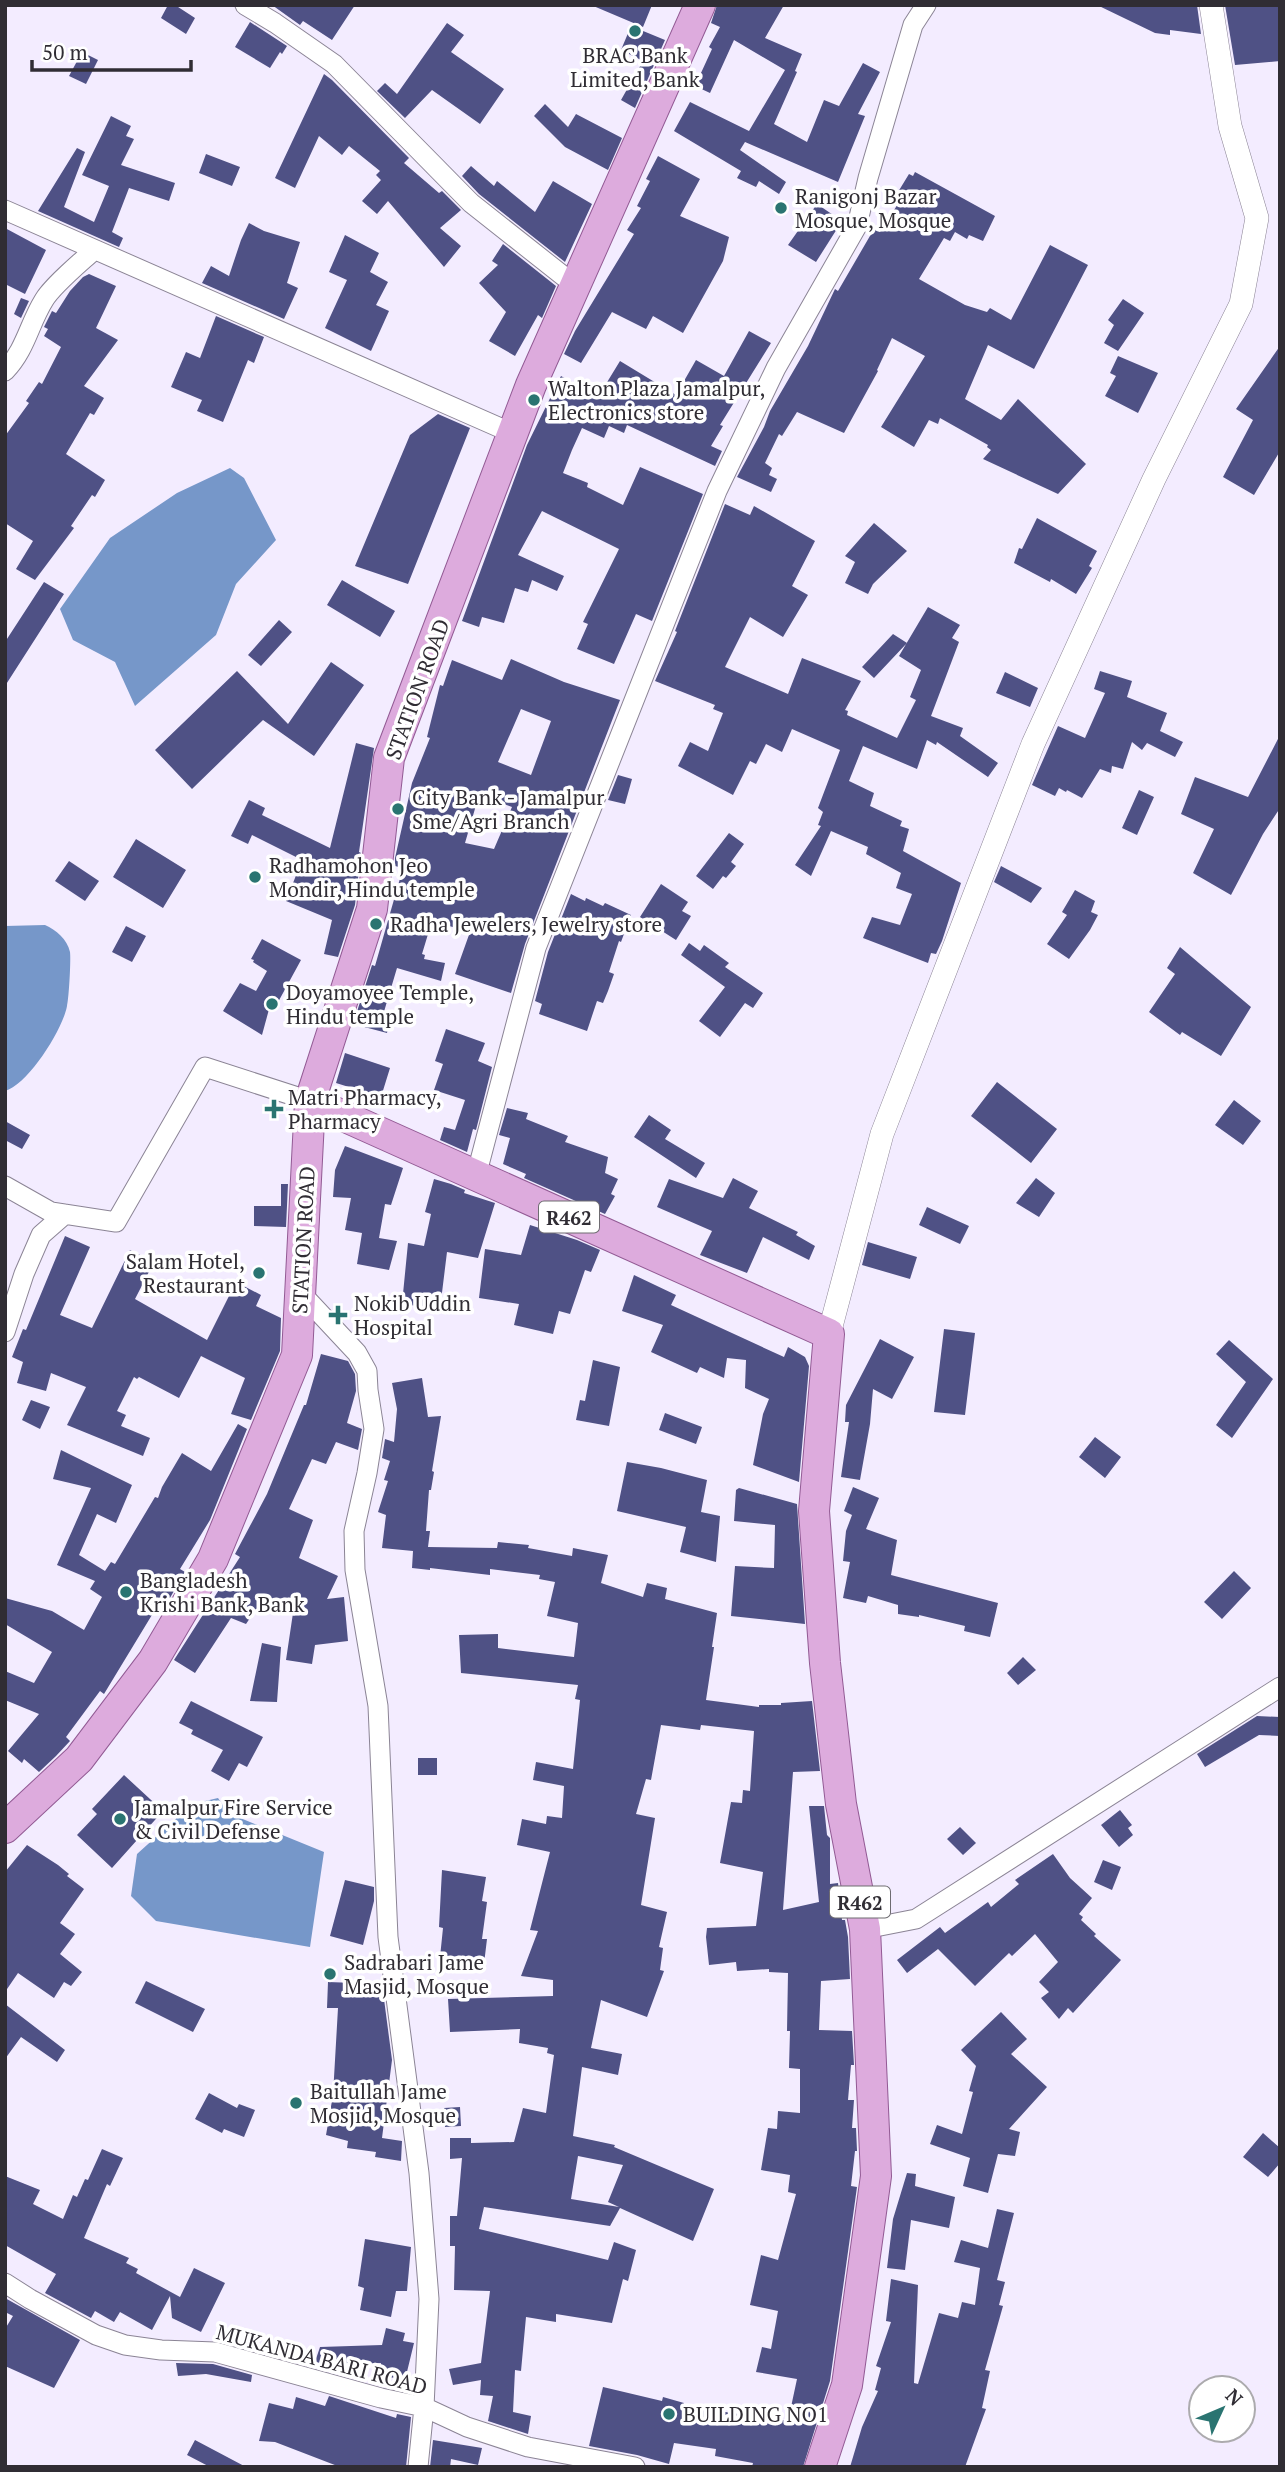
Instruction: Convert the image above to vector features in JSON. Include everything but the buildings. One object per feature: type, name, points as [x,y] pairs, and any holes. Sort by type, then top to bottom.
[{"type":"main road","name":"STATION ROAD","points":[[5,1828],[79,1759],[153,1661],[213,1559],[298,1355],[310,1101],[372,909],[389,758],[531,385],[700,5]]},
{"type":"main road","name":"R462","points":[[310,1101],[829,1334],[814,1511],[825,1662],[841,1804],[865,1929],[876,2176],[848,2385],[820,2467]]},
{"type":"street","points":[[245,5],[334,64],[471,203],[576,286]]},
{"type":"street","points":[[476,1175],[536,948],[717,491],[776,368],[857,226],[868,178],[913,25],[926,5]]},
{"type":"street","points":[[829,1334],[882,1134],[1033,744],[1154,479],[1241,304],[1257,218],[1230,126],[1211,5]]},
{"type":"street","points":[[5,209],[512,433]]},
{"type":"street","points":[[5,371],[13,363],[30,333],[44,299],[94,250]]},
{"type":"street","points":[[5,1186],[51,1212],[116,1222],[205,1067],[310,1101]]},
{"type":"street","points":[[5,1332],[24,1274],[41,1235],[65,1214]]},
{"type":"street","points":[[300,1292],[357,1353],[367,1371],[374,1429],[354,1531],[355,1570],[378,1706],[388,1937],[420,2185],[429,2299],[418,2467]]},
{"type":"street","points":[[865,1929],[916,1919],[1279,1689]]},
{"type":"street","name":"MUKANDA BARI ROAD","points":[[5,2283],[85,2329],[125,2345],[160,2350],[215,2352],[380,2398],[424,2407],[467,2427],[528,2447],[635,2467]]},
{"type":"water","points":[[230,468],[244,478],[276,540],[236,584],[216,635],[135,706],[115,662],[73,640],[60,609],[110,538],[177,493]]},
{"type":"water","points":[[45,925],[60,936],[70,952],[67,1006],[59,1028],[34,1068],[14,1087],[5,1091],[5,926]]},
{"type":"water","points":[[218,1798],[228,1813],[324,1852],[310,1947],[156,1921],[131,1896],[137,1854],[178,1817],[201,1802]]},
{"type":"place","name":"BRAC Bank Limited, Bank","points":[[635,31]]},
{"type":"place","name":"Ranigonj Bazar Mosque, Mosque","points":[[781,208]]},
{"type":"place","name":"Walton Plaza Jamalpur, Electronics store","points":[[534,400]]},
{"type":"place","name":"City Bank - Jamalpur Sme/Agri Branch","points":[[398,809]]},
{"type":"place","name":"Radhamohon Jeo Mondir, Hindu temple","points":[[255,877]]},
{"type":"place","name":"Radha Jewelers, Jewelry store","points":[[376,924]]},
{"type":"place","name":"Doyamoyee Temple, Hindu temple","points":[[272,1004]]},
{"type":"place","name":"Matri Pharmacy, Pharmacy","points":[[274,1109]]},
{"type":"place","name":"Salam Hotel, Restaurant","points":[[259,1273]]},
{"type":"place","name":"Nokib Uddin Hospital","points":[[338,1315]]},
{"type":"place","name":"Bangladesh Krishi Bank, Bank","points":[[126,1592]]},
{"type":"place","name":"Jamalpur Fire Service & Civil Defense","points":[[120,1819]]},
{"type":"place","name":"Sadrabari Jame Masjid, Mosque","points":[[330,1974]]},
{"type":"place","name":"Baitullah Jame Mosjid, Mosque","points":[[296,2103]]},
{"type":"place","name":"BUILDING NO1","points":[[669,2414]]}]
